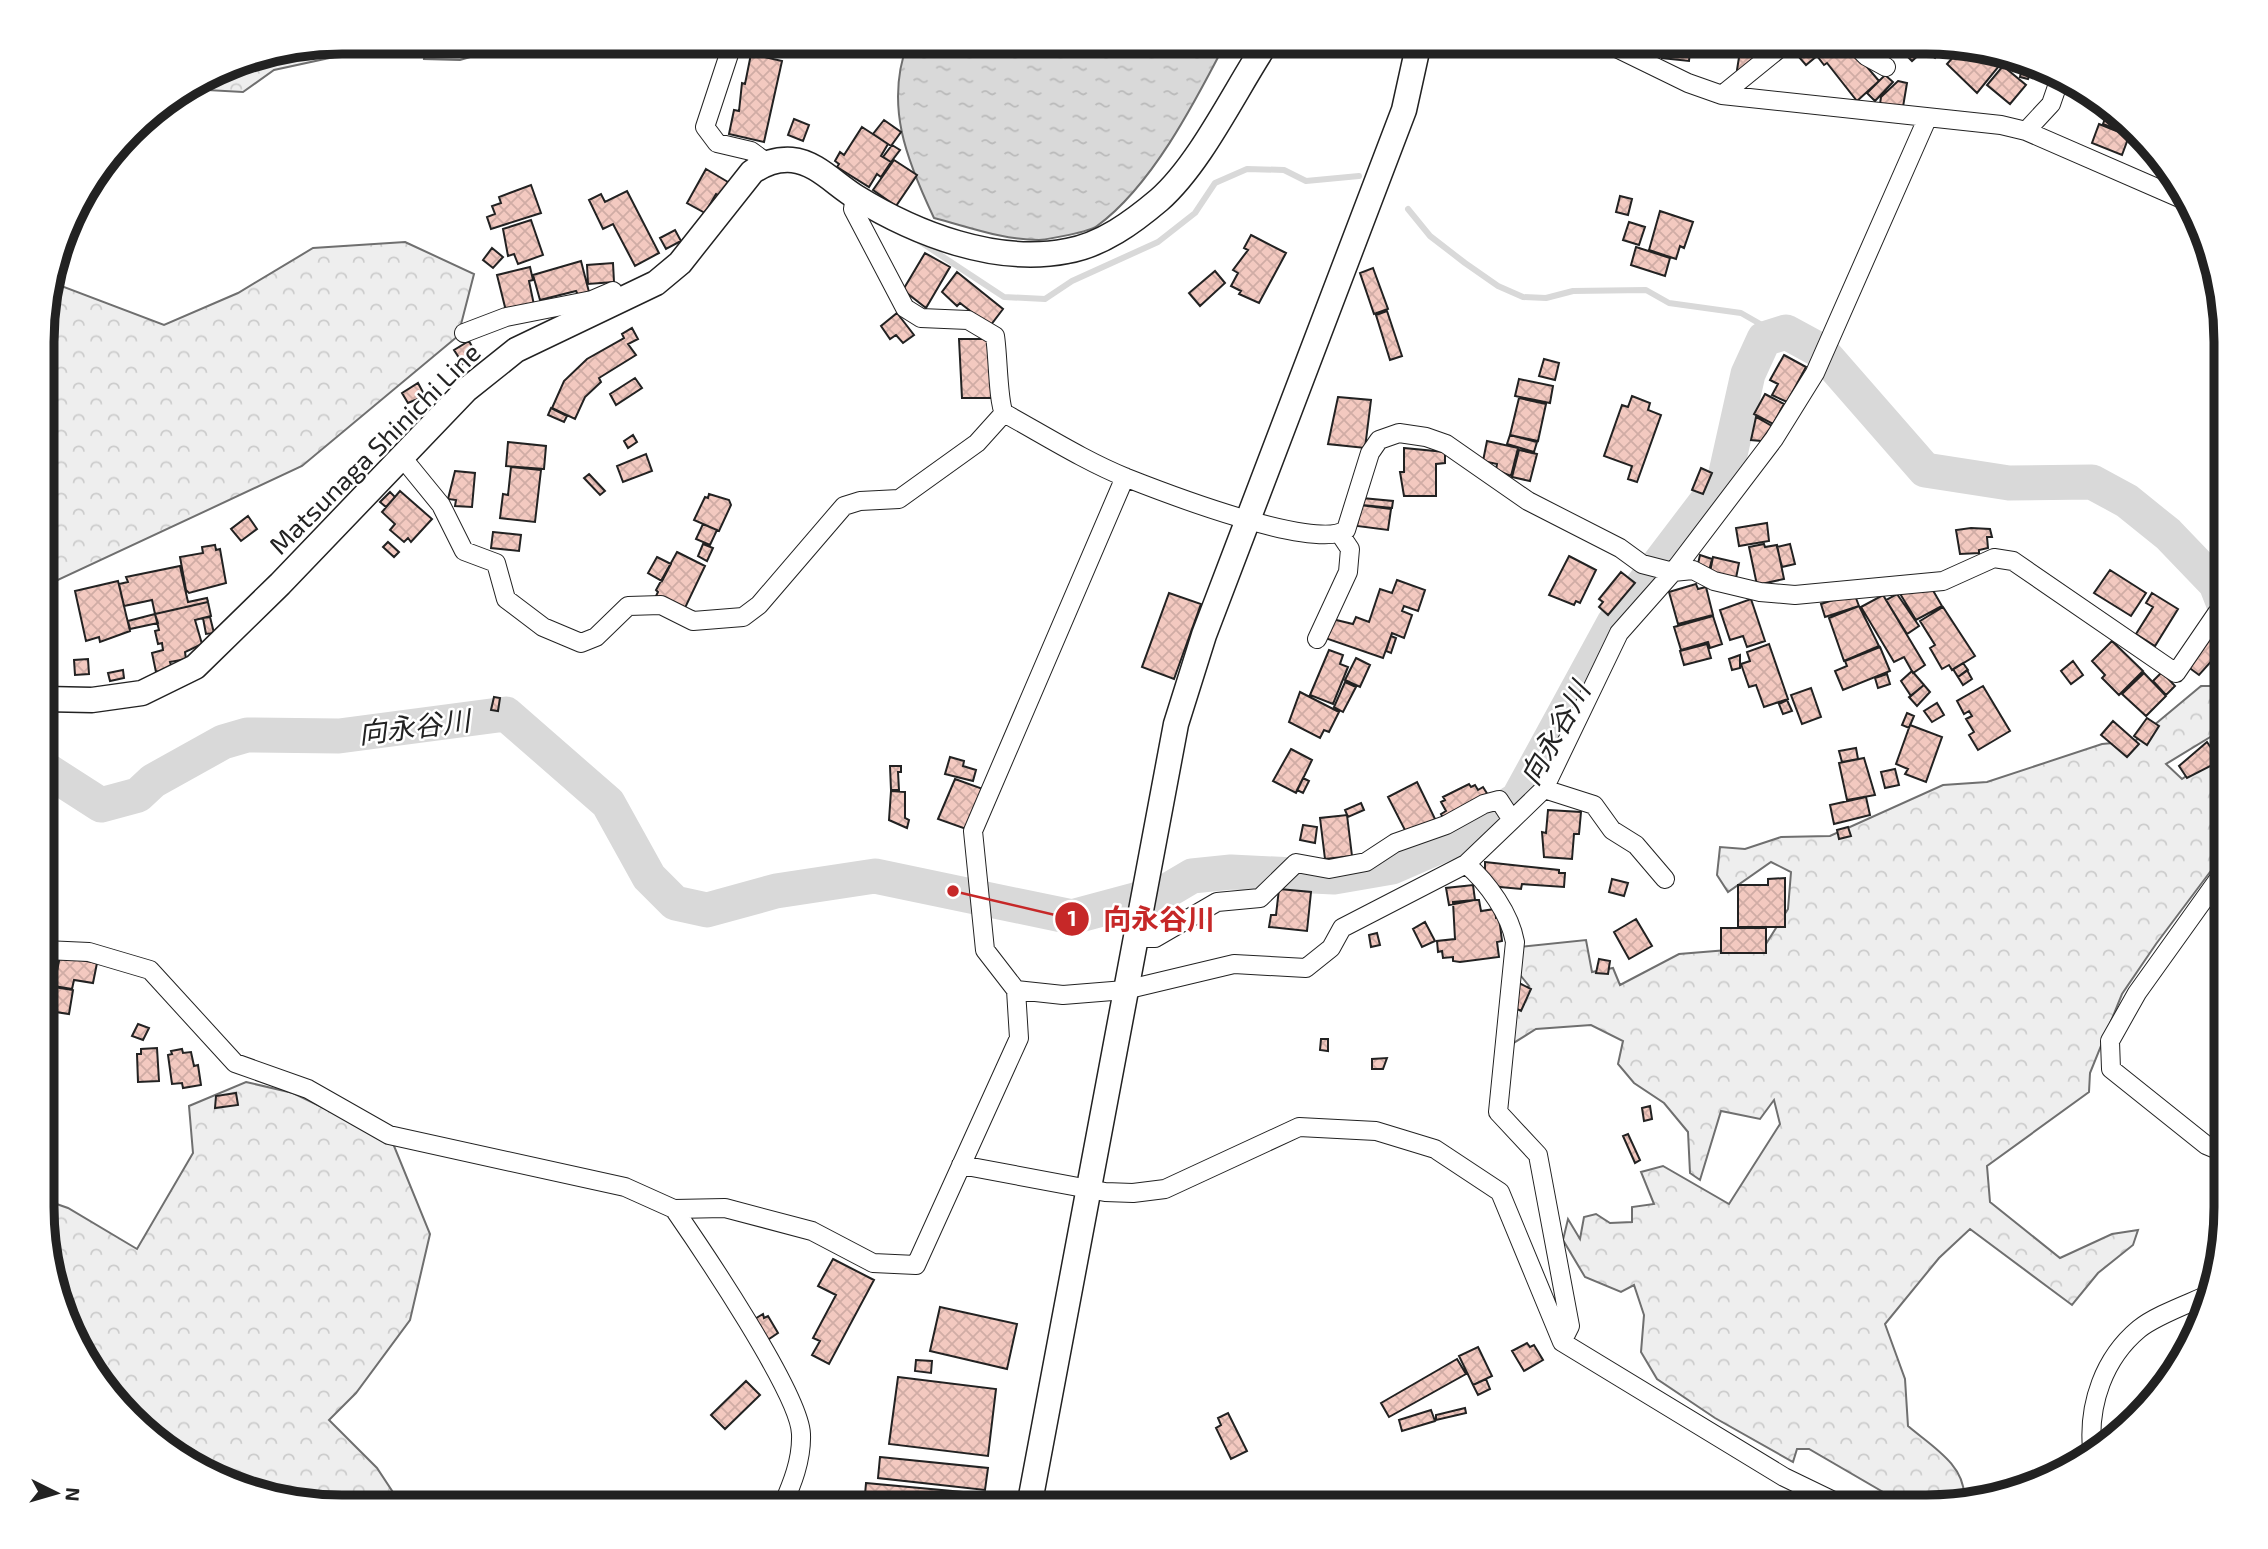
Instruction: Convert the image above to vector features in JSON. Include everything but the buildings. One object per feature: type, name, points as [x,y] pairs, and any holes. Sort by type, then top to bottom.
[{"type":"main road","points":[[766,162],[794,160],[825,174],[855,197],[920,230],[1000,253],[1068,251],[1106,237],[1162,197],[1195,157],[1259,54]]},
{"type":"main road","points":[[1031,1495],[1147,870],[1177,724],[1204,635],[1404,110],[1416,54]]},
{"type":"main road","name":"Matsunaga Shinichi Line","points":[[54,699],[92,700],[142,693],[195,667],[280,584],[466,390],[516,350],[656,284],[674,268],[752,172],[766,162]]},
{"type":"street","points":[[729,54],[705,127],[717,143],[751,151],[766,162]]},
{"type":"street","points":[[1627,54],[1688,83],[1722,95],[2001,125],[2026,131],[2172,194]]},
{"type":"street","points":[[1722,95],[1772,54]]},
{"type":"street","points":[[1864,54],[1886,66]]},
{"type":"street","points":[[2026,131],[2050,104],[2057,86]]},
{"type":"street","points":[[1016,990],[1063,995],[1125,990],[1234,964],[1306,968],[1331,948],[1342,928],[1466,864],[1512,820],[1544,789],[1619,633],[1673,572],[1774,439],[1815,373],[1927,118]]},
{"type":"street","points":[[855,197],[853,209],[905,308],[921,317],[968,320],[995,336],[1000,371],[1000,406],[1004,413],[1125,477],[1249,520],[1301,534],[1336,537],[1346,530],[1370,453],[1379,440],[1399,433],[1426,437],[1446,444],[1528,501],[1620,548],[1642,564],[1673,572],[1693,570],[1714,581],[1760,592],[1795,594],[1942,581],[1994,558],[2013,561],[2176,673],[2214,620]]},
{"type":"street","points":[[464,333],[533,310],[592,300],[643,278],[667,263],[674,268]]},
{"type":"street","points":[[401,456],[441,505],[464,551],[496,563],[506,598],[542,627],[581,643],[596,637],[628,606],[661,605],[693,621],[743,617],[759,605],[844,506],[860,501],[898,499],[977,443],[1004,413]]},
{"type":"street","points":[[54,950],[89,952],[150,970],[235,1062],[308,1089],[389,1135],[625,1187],[674,1209],[725,1208],[812,1231],[873,1263],[916,1265],[1019,1038],[1016,990],[985,950],[973,831],[1125,477]]},
{"type":"street","points":[[1317,639],[1348,572],[1350,549],[1340,534]]},
{"type":"street","points":[[1544,789],[1594,805],[1612,830],[1636,845],[1665,879]]},
{"type":"street","points":[[1135,934],[1155,938],[1217,902],[1260,898],[1296,863],[1329,869],[1366,862],[1395,843],[1447,825],[1484,804],[1499,800],[1512,820]]},
{"type":"street","points":[[1466,864],[1475,872],[1511,922],[1515,942],[1498,1112],[1538,1155],[1570,1326],[1562,1342]]},
{"type":"street","points":[[2214,885],[2137,993],[2110,1041],[2111,1069],[2206,1145],[2214,1148]]},
{"type":"street","points":[[961,1165],[1087,1188],[1133,1193],[1165,1189],[1299,1127],[1376,1131],[1435,1149],[1500,1192],[1562,1342],[1784,1477],[1821,1495]]},
{"type":"street","points":[[674,1209],[785,1388],[802,1432],[797,1473],[787,1495]]},
{"type":"street","points":[[2091,1442],[2090,1424],[2106,1367],[2140,1328],[2198,1300]]},
{"type":"green space","points":[[344,54],[274,70],[243,92],[204,90],[232,76],[268,64],[305,57]]},
{"type":"green space","points":[[425,54],[481,54],[460,60],[424,59]]},
{"type":"green space","points":[[405,242],[474,274],[458,336],[302,466],[54,582],[54,342],[60,285],[164,325],[238,293],[313,248]]},
{"type":"green space","points":[[2201,686],[2214,686],[2214,735],[2166,764],[2182,779],[2205,763],[2214,763],[2214,867],[2122,994],[2090,1073],[2089,1092],[1987,1166],[1990,1202],[2060,1258],[2112,1234],[2138,1230],[2133,1245],[2098,1273],[2072,1305],[1970,1229],[1939,1258],[1885,1324],[1905,1379],[1908,1426],[1936,1448],[1953,1466],[1963,1492],[1888,1495],[1809,1449],[1797,1449],[1793,1462],[1715,1418],[1657,1379],[1641,1352],[1644,1315],[1634,1285],[1621,1292],[1585,1277],[1563,1240],[1568,1219],[1580,1239],[1584,1217],[1596,1214],[1610,1223],[1632,1222],[1632,1207],[1654,1204],[1641,1172],[1663,1166],[1729,1204],[1780,1124],[1774,1100],[1760,1119],[1721,1111],[1700,1180],[1690,1173],[1688,1132],[1664,1103],[1634,1083],[1618,1064],[1623,1041],[1591,1025],[1536,1029],[1507,1047],[1511,997],[1529,986],[1517,971],[1519,947],[1586,940],[1592,972],[1613,968],[1620,985],[1679,954],[1764,947],[1788,909],[1791,872],[1771,862],[1728,892],[1717,875],[1720,847],[1745,849],[1781,837],[1830,836],[1943,785],[1987,782],[2102,744],[2135,741]]},
{"type":"green space","points":[[246,1082],[293,1093],[392,1141],[430,1234],[410,1320],[356,1393],[329,1420],[377,1468],[395,1495],[342,1495],[286,1489],[232,1473],[215,1465],[167,1435],[126,1397],[103,1367],[84,1334],[64,1281],[57,1244],[54,1203],[68,1208],[137,1249],[193,1153],[189,1106]]},
{"type":"water","points":[[904,54],[1220,54],[1170,142],[1136,189],[1117,209],[1093,228],[1039,240],[999,235],[934,218],[915,175],[902,132],[898,88]]},
{"type":"waterway","points":[[919,241],[1004,297],[1045,299],[1072,281],[1158,242],[1195,213],[1215,183],[1247,169],[1284,170],[1306,181],[1359,176]]},
{"type":"waterway","points":[[1408,209],[1430,236],[1465,263],[1498,286],[1523,297],[1546,298],[1573,291],[1646,290],[1669,303],[1741,313],[1762,325],[1786,332]]},
{"type":"waterway","name":"向永谷川","points":[[54,775],[101,805],[138,795],[153,781],[223,742],[247,735],[339,736],[506,714],[608,803],[649,877],[675,903],[707,910],[776,891],[875,876],[1072,917],[1165,892],[1192,876],[1231,872],[1334,877],[1392,867],[1454,840],[1518,799],[1614,623],[1725,477],[1748,374],[1764,339],[1786,332],[1821,351],[1925,470],[2009,483],[2092,482],[2127,501],[2168,534],[2214,582]]},
{"type":"place","name":"向永谷川","points":[[953,891]]}]
